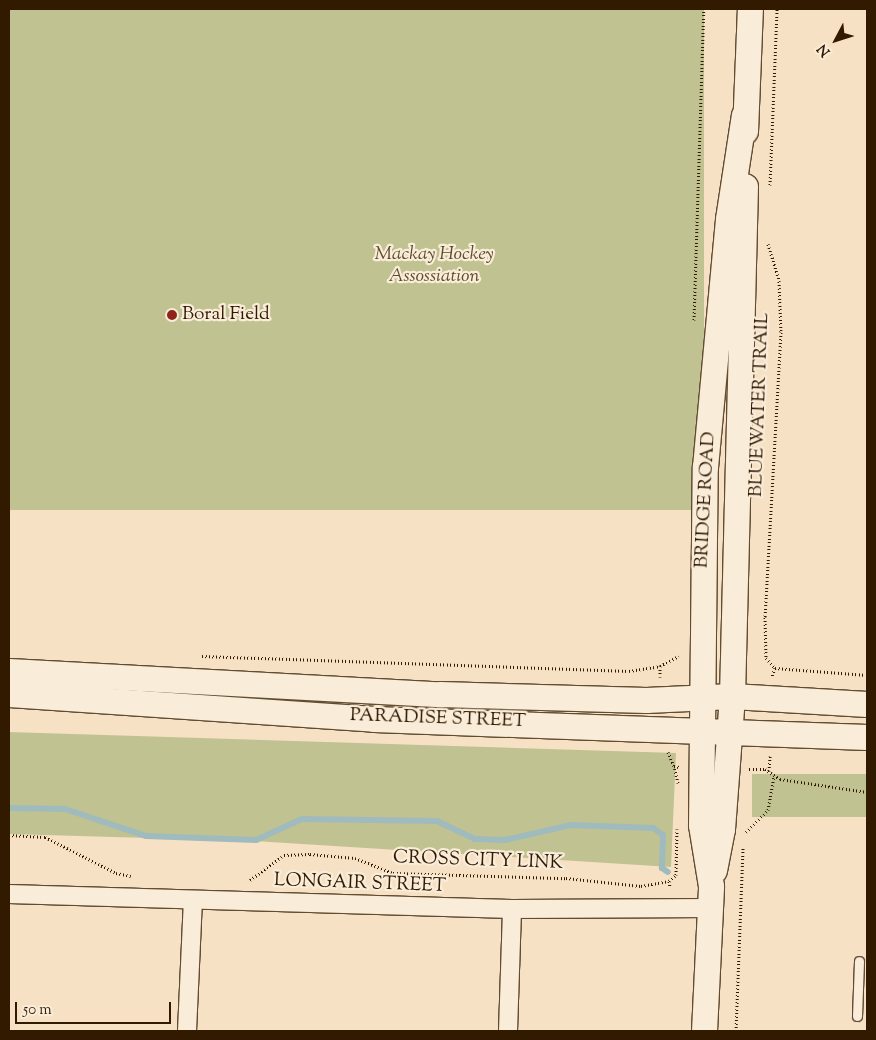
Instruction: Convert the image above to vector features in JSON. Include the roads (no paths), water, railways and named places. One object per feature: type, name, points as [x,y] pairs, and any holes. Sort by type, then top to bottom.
[{"type":"street","name":"BRIDGE ROAD","points":[[704,1031],[711,897],[722,829],[732,696],[744,115],[750,9]]},
{"type":"street","name":"BRIDGE ROAD","points":[[711,897],[701,825],[704,696],[701,634],[705,468],[728,219],[744,115]]},
{"type":"street","name":"PARADISE STREET","points":[[9,671],[450,695],[646,700],[732,696],[867,704]]},
{"type":"street","name":"PARADISE STREET","points":[[9,694],[374,719],[704,729],[867,737]]},
{"type":"street","name":"LONGAIR STREET","points":[[9,894],[512,910],[711,897]]},
{"type":"street","points":[[187,1031],[193,900]]},
{"type":"street","points":[[508,1031],[512,910]]},
{"type":"lane","points":[[857,1016],[859,961]]},
{"type":"waterway","points":[[9,808],[65,809],[146,836],[256,840],[302,819],[437,821],[475,839],[505,840],[571,825],[653,828],[663,835],[662,868],[668,872]]},
{"type":"place","name":"Boral Field","points":[[172,315]]},
{"type":"park label","name":"Mackay Hockey Assossiation","points":[[434,266]]}]
